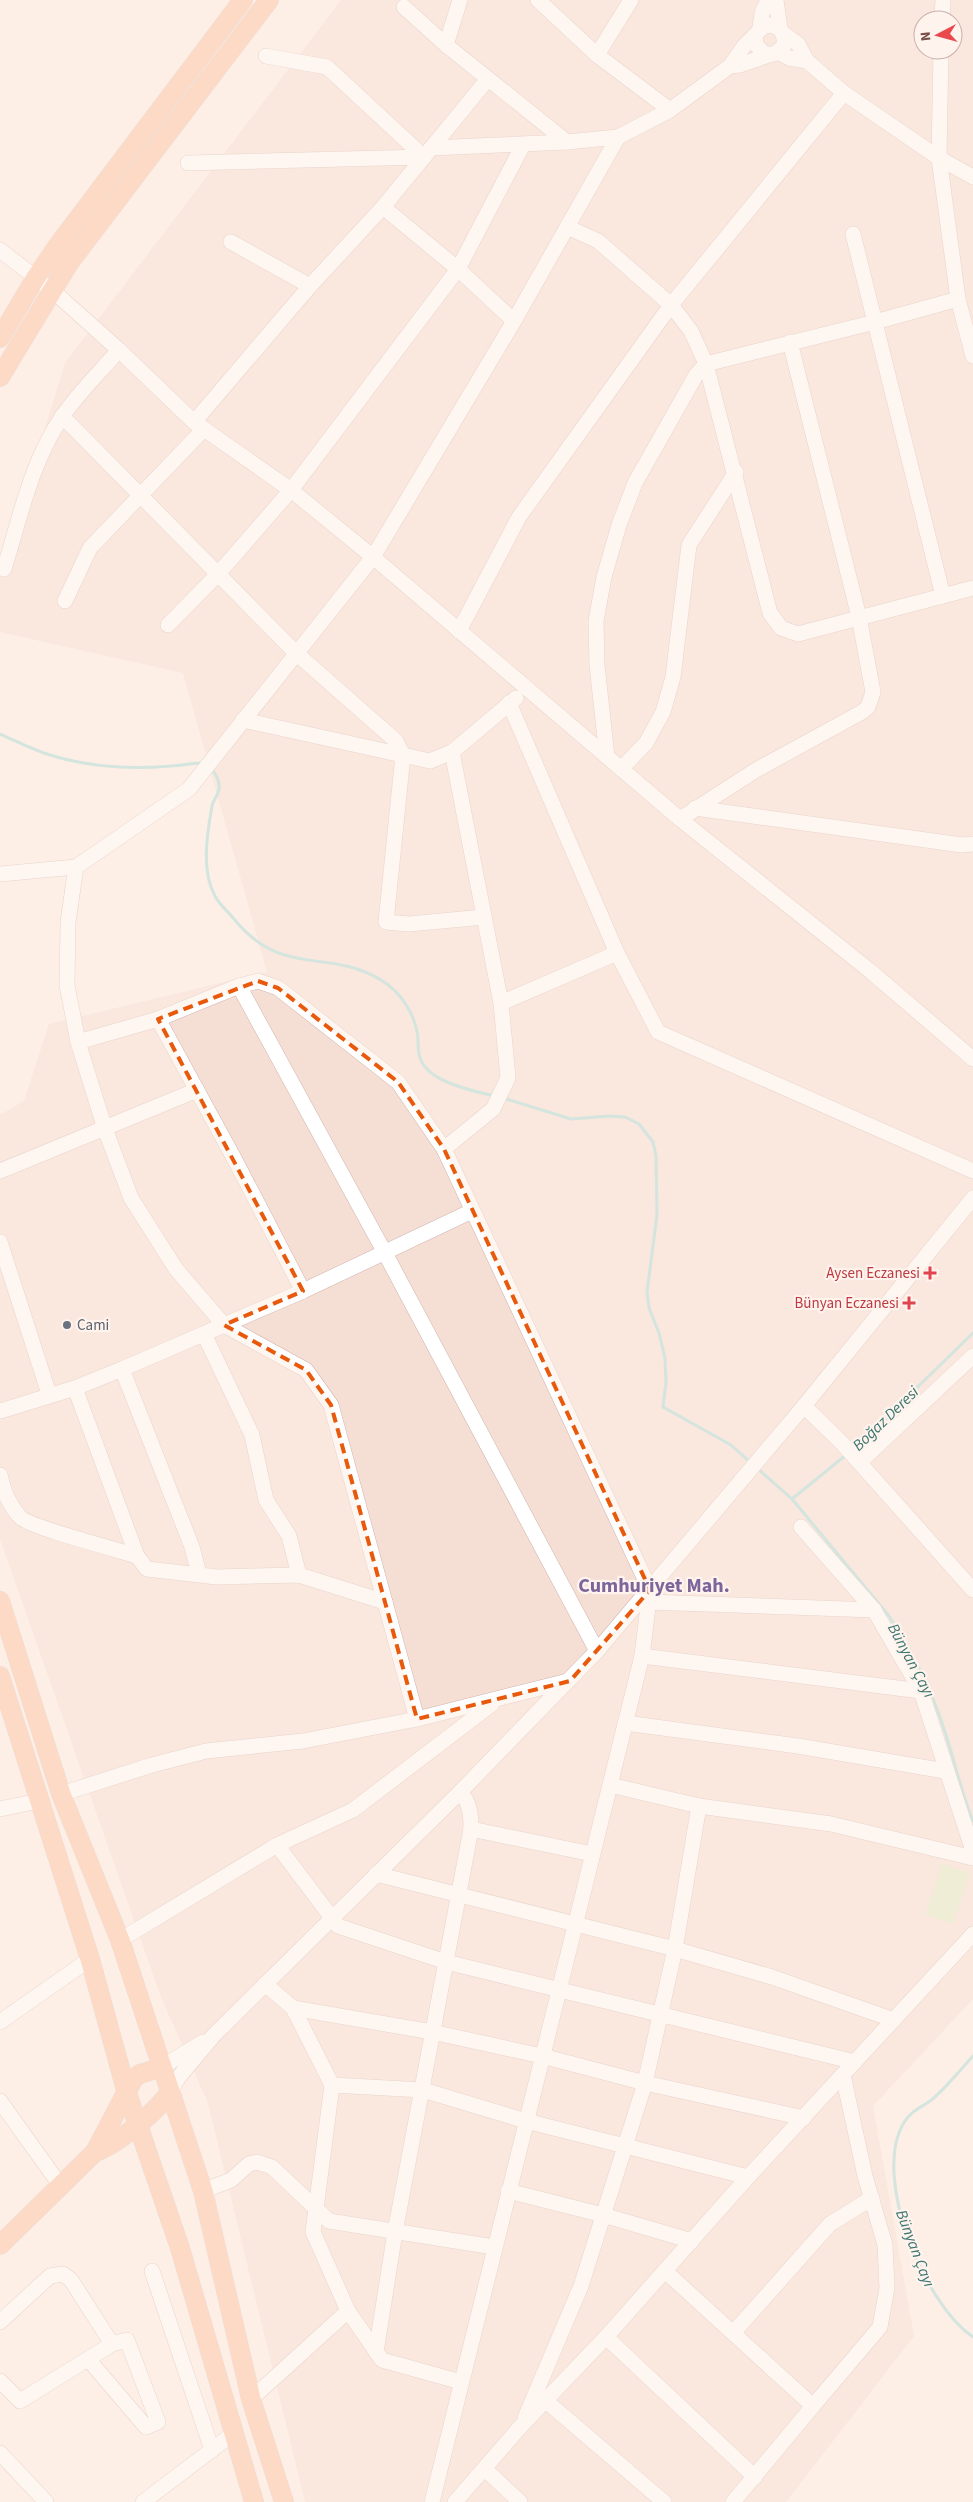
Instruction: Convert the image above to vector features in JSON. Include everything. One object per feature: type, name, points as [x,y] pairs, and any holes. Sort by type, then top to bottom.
[{"type":"main road","points":[[0,338],[35,279],[243,0]]},
{"type":"main road","points":[[0,377],[69,263],[269,0]]},
{"type":"main road","points":[[0,1601],[61,1794],[120,1940],[203,2191],[251,2399],[284,2502]]},
{"type":"main road","points":[[0,1676],[90,1959],[126,2090],[180,2248],[254,2502]]},
{"type":"main road","points":[[0,2245],[95,2152],[134,2078],[140,2074],[162,2067]]},
{"type":"main road","points":[[95,2152],[108,2148],[161,2105],[170,2092]]},
{"type":"street","points":[[446,45],[460,0]]},
{"type":"street","points":[[538,0],[597,55],[670,110]]},
{"type":"street","points":[[597,55],[631,0]]},
{"type":"street","points":[[768,0],[762,13],[758,32],[758,49],[807,61]]},
{"type":"street","points":[[730,66],[740,65],[774,54],[785,41],[776,0]]},
{"type":"street","points":[[404,7],[487,80],[567,142]]},
{"type":"street","points":[[188,162],[428,152],[567,142],[618,136],[670,110],[730,66],[744,46],[768,25],[782,31],[798,44],[807,61],[844,93],[939,158],[973,177]]},
{"type":"street","points":[[266,56],[327,67],[428,152]]},
{"type":"street","points":[[941,60],[939,158],[958,299],[973,356]]},
{"type":"street","points":[[65,601],[90,548],[141,496],[310,286],[383,207],[487,80]]},
{"type":"street","points":[[459,631],[520,517],[671,305],[844,93]]},
{"type":"street","points":[[0,874],[76,866],[189,790],[373,557],[514,321],[618,136]]},
{"type":"street","points":[[168,624],[218,574],[291,490],[458,269],[523,145]]},
{"type":"street","points":[[383,207],[458,269],[514,321]]},
{"type":"street","points":[[567,227],[598,241],[671,305],[691,331],[706,364],[774,622],[781,628],[798,634],[973,588]]},
{"type":"street","points":[[853,234],[942,596]]},
{"type":"street","points":[[231,242],[310,286]]},
{"type":"street","points":[[0,250],[35,279],[53,291],[199,426],[291,490],[373,557],[680,819],[869,970],[973,1059]]},
{"type":"street","points":[[607,757],[597,665],[596,621],[604,577],[619,525],[635,483],[696,375],[706,364],[875,322],[958,299]]},
{"type":"street","points":[[680,819],[694,808],[756,770],[862,712],[868,706],[873,692],[860,617],[790,342]]},
{"type":"street","points":[[4,569],[35,469],[62,416],[119,350]]},
{"type":"street","points":[[62,416],[296,653],[396,741],[403,755],[386,922],[409,924],[484,917]]},
{"type":"street","points":[[621,769],[646,743],[663,712],[673,677],[689,546],[736,472]]},
{"type":"street","points":[[243,720],[430,761],[452,752],[526,689]]},
{"type":"street","points":[[509,703],[617,953],[658,1032],[973,1171]]},
{"type":"street","points":[[444,1149],[493,1109],[508,1078],[501,1003],[452,752]]},
{"type":"street","points":[[694,808],[952,844],[973,844]]},
{"type":"street","points":[[76,866],[68,922],[66,986],[78,1042],[104,1129],[131,1198],[176,1269],[224,1325],[306,1370],[331,1405],[417,1719]]},
{"type":"street","points":[[501,1003],[617,953]]},
{"type":"street","points":[[78,1042],[158,1019],[239,986],[258,981],[278,988],[398,1082],[444,1149],[649,1596],[642,1656],[432,2502]]},
{"type":"street","points":[[239,986],[385,1253],[597,1651]]},
{"type":"street","points":[[158,1019],[303,1292]]},
{"type":"street","points":[[0,1171],[197,1090]]},
{"type":"street","points":[[170,2092],[178,2078],[214,2035],[570,1681],[649,1596],[973,1198]]},
{"type":"street","points":[[0,1411],[49,1394],[75,1388],[122,1369],[303,1292],[472,1211]]},
{"type":"street","points":[[0,1242],[49,1394]]},
{"type":"street","points":[[204,1334],[252,1435],[266,1500],[289,1536],[299,1575]]},
{"type":"street","points":[[858,1460],[973,1356]]},
{"type":"street","points":[[122,1369],[192,1548],[199,1574]]},
{"type":"street","points":[[75,1388],[137,1556],[147,1569],[217,1577],[299,1575],[385,1602]]},
{"type":"street","points":[[804,1406],[842,1442],[973,1590]]},
{"type":"street","points":[[0,1475],[4,1492],[20,1518],[137,1556]]},
{"type":"street","points":[[801,1527],[874,1610],[921,1691],[973,1851]]},
{"type":"street","points":[[649,1596],[874,1610]]},
{"type":"street","points":[[642,1656],[921,1691]]},
{"type":"street","points":[[61,1794],[152,1765],[206,1751],[304,1741],[417,1719],[570,1681]]},
{"type":"street","points":[[120,1940],[277,1846],[353,1810],[498,1700]]},
{"type":"street","points":[[625,1723],[798,1746],[946,1771]]},
{"type":"street","points":[[610,1785],[699,1806],[831,1824],[973,1858]]},
{"type":"street","points":[[376,2352],[395,2232],[471,1828],[470,1811],[466,1797],[460,1792]]},
{"type":"street","points":[[0,1810],[39,1801]]},
{"type":"street","points":[[522,2426],[581,2286],[645,2083],[675,1949],[699,1806]]},
{"type":"street","points":[[471,1828],[592,1854]]},
{"type":"street","points":[[277,1846],[338,1926],[446,1962],[662,2013],[855,2062]]},
{"type":"street","points":[[376,1874],[675,1949],[772,1977],[894,2020]]},
{"type":"street","points":[[454,2502],[606,2337],[748,2177],[973,1934]]},
{"type":"street","points":[[0,2022],[90,1959]]},
{"type":"street","points":[[265,1984],[293,2008],[332,2085],[313,2232],[348,2311],[382,2360],[461,2382]]},
{"type":"street","points":[[293,2008],[432,2032],[542,2056],[645,2083],[804,2118]]},
{"type":"street","points":[[162,2067],[214,2035]]},
{"type":"street","points":[[733,2502],[880,2327],[888,2270],[885,2245],[843,2075]]},
{"type":"street","points":[[332,2085],[423,2090],[526,2121],[748,2177]]},
{"type":"street","points":[[2,2107],[60,2185]]},
{"type":"street","points":[[203,2191],[231,2180],[249,2164],[265,2163],[272,2166],[329,2221],[494,2248]]},
{"type":"street","points":[[508,2191],[603,2215],[692,2241]]},
{"type":"street","points":[[734,2332],[830,2224],[872,2198]]},
{"type":"street","points":[[152,2271],[212,2450]]},
{"type":"street","points":[[665,2271],[813,2406]]},
{"type":"street","points":[[2,2315],[50,2276],[63,2274],[71,2280],[112,2344]]},
{"type":"street","points":[[251,2399],[348,2311]]},
{"type":"street","points":[[606,2337],[755,2477]]},
{"type":"street","points":[[0,2381],[20,2401],[112,2344],[127,2340],[158,2422],[146,2427],[88,2359]]},
{"type":"street","points":[[546,2401],[664,2502]]},
{"type":"street","points":[[143,2502],[234,2433]]},
{"type":"street","points":[[0,2452],[46,2502]]},
{"type":"street","points":[[485,2470],[520,2502]]},
{"type":"highlighted area","points":[[258,981],[278,988],[398,1082],[444,1149],[650,1590],[570,1681],[417,1719],[331,1405],[306,1370],[224,1325],[303,1291],[158,1019]]},
{"type":"shaded area","points":[[341,0],[973,0],[973,1999],[873,2106],[914,2336],[786,2502],[305,2502],[208,2103],[161,1997],[0,1539],[0,1115],[24,1101],[49,1024],[267,972],[183,673],[0,632],[0,575],[65,363]]},
{"type":"green space","points":[[942,1864],[970,1873],[953,1924],[925,1914]]},
{"type":"waterway","points":[[0,734],[44,753],[86,764],[142,768],[203,764]]},
{"type":"waterway","points":[[211,769],[215,773],[219,789],[210,817],[206,852],[211,886],[222,906],[252,937],[270,949],[305,960],[342,965],[361,970],[381,980],[395,991],[411,1013],[417,1030],[418,1051],[423,1065],[439,1078],[448,1082],[495,1096]]},
{"type":"waterway","points":[[503,1098],[571,1119],[610,1116],[625,1117],[639,1124],[653,1142],[656,1156],[657,1215],[647,1292],[649,1308],[659,1333],[665,1358],[666,1382],[663,1407],[731,1445],[750,1462]]},
{"type":"waterway","name":"Boğaz Deresi","points":[[853,1450],[973,1333]]},
{"type":"waterway","name":"Boğaz Deresi","points":[[792,1499],[846,1455]]},
{"type":"waterway","name":"Bünyan Çayı","points":[[757,1468],[792,1499],[889,1616],[897,1629],[912,1655],[938,1711],[973,1821]]},
{"type":"waterway","name":"Bünyan Çayı","points":[[973,2056],[933,2099],[911,2114],[903,2124],[895,2147],[894,2176],[899,2207],[908,2239],[922,2270],[937,2298],[955,2321],[973,2337]]},
{"type":"place","name":"Aysen Eczanesi","points":[[930,1273]]},
{"type":"place","name":"Bünyan Eczanesi","points":[[909,1303]]},
{"type":"place","name":"Cami","points":[[67,1325]]},
{"type":"district","name":"Cumhuriyet Mah.","points":[[654,1585]]}]
